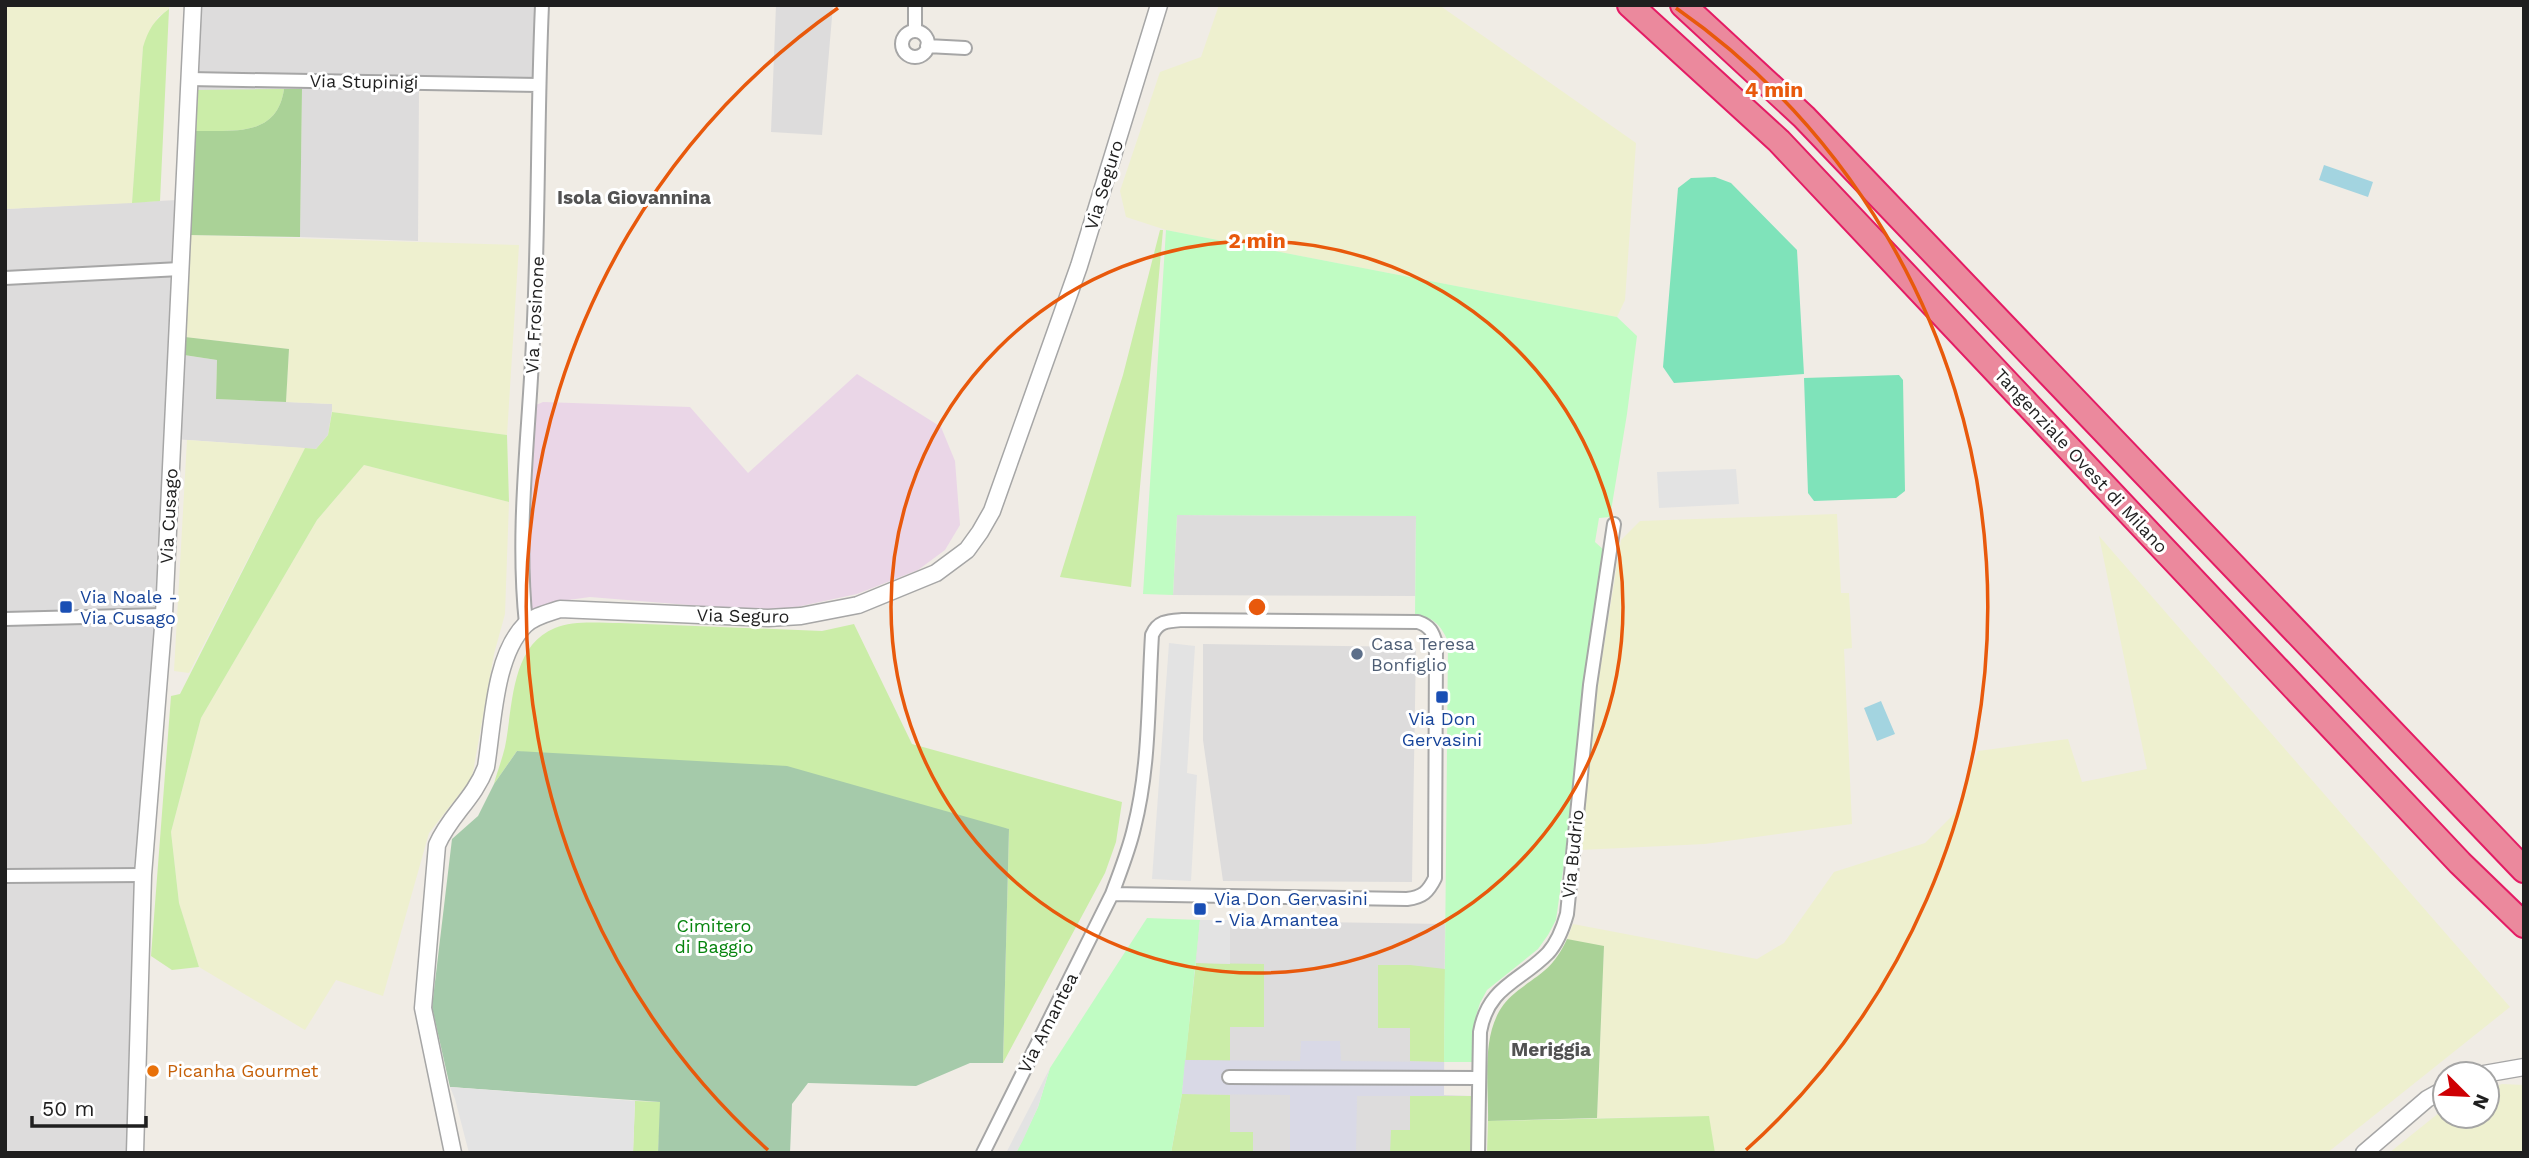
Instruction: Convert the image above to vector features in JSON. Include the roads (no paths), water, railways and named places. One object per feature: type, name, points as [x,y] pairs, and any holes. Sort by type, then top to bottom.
[{"type":"highway","name":"Tangenziale Ovest di Milano","points":[[1630,5],[1779,141],[2460,863],[2524,925]]},
{"type":"highway","name":"Tangenziale Ovest di Milano","points":[[1682,5],[1804,117],[2524,870]]},
{"type":"street","name":"Via Cusago","points":[[135,1153],[143,875],[164,615],[193,5]]},
{"type":"street","name":"Via Frosinone","points":[[526,624],[522,590],[524,490],[539,227],[542,5]]},
{"type":"street","points":[[915,5],[915,31]]},
{"type":"street","name":"Via Seguro","points":[[526,624],[560,609],[768,618],[801,616],[859,604],[923,579],[951,564],[967,550],[992,511],[1070,292],[1159,5]]},
{"type":"street","points":[[915,31],[924,35],[928,46],[923,53],[915,57],[904,51],[903,38],[909,32],[915,31]]},
{"type":"street","points":[[928,46],[965,48]]},
{"type":"street","name":"Via Stupinigi","points":[[189,79],[539,85]]},
{"type":"street","points":[[5,278],[180,269]]},
{"type":"street","name":"Via Budrio","points":[[1478,1153],[1480,1032],[1483,1017],[1489,1003],[1500,990],[1548,953],[1558,939],[1567,914],[1590,685],[1614,524]]},
{"type":"street","points":[[5,619],[164,615]]},
{"type":"street","name":"Via Amantea","points":[[983,1153],[1112,894],[1126,856],[1138,806],[1144,763],[1152,635],[1156,626],[1163,622],[1182,620],[1418,622],[1434,633],[1435,878],[1426,893],[1407,899],[1112,894]]},
{"type":"street","points":[[453,1153],[423,1008],[437,845],[442,834],[472,797],[481,781],[486,767],[505,658],[526,624]]},
{"type":"street","points":[[5,876],[143,875]]},
{"type":"street","points":[[2501,1071],[2524,1067]]},
{"type":"street","points":[[1229,1077],[1479,1077]]},
{"type":"street","points":[[2364,1153],[2431,1097]]},
{"type":"water","points":[[2324,165],[2373,182],[2368,197],[2319,180]]},
{"type":"water","points":[[1881,701],[1895,734],[1877,741],[1864,708]]},
{"type":"place","name":"Via Noale - Via Cusago","points":[[66,607]]},
{"type":"place","name":"Casa Teresa Bonfiglio","points":[[1357,654]]},
{"type":"place","name":"Via Don Gervasini","points":[[1442,697]]},
{"type":"place","name":"Via Don Gervasini - Via Amantea","points":[[1200,909]]},
{"type":"place","name":"Picanha Gourmet","points":[[153,1071]]},
{"type":"district","name":"Isola Giovannina","points":[[634,197]]},
{"type":"district","name":"Meriggia","points":[[1551,1049]]},
{"type":"park label","name":"Cimitero di Baggio","points":[[714,936]]}]
